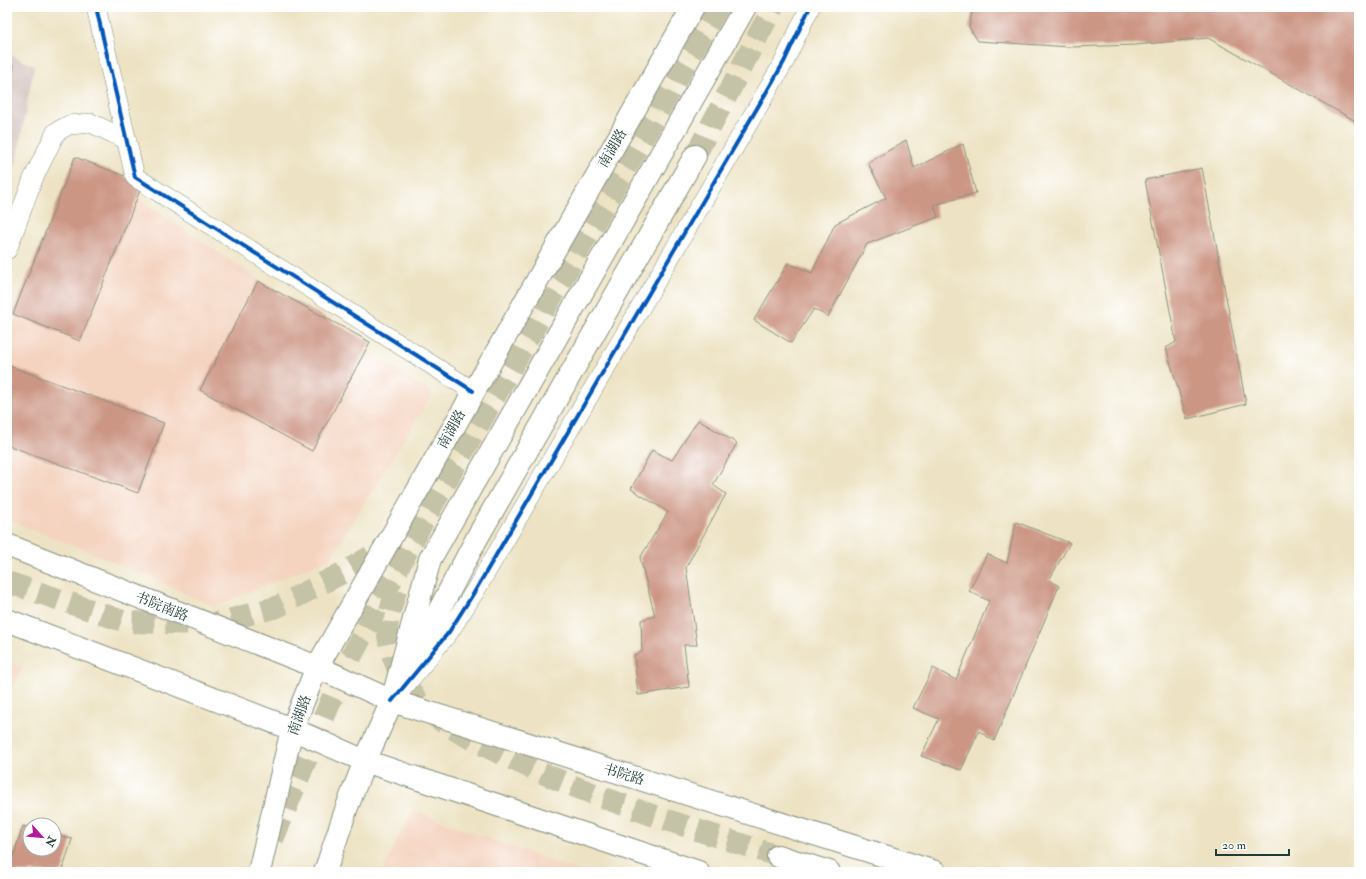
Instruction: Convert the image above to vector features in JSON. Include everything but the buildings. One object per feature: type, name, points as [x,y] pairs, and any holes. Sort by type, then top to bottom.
[{"type":"main road","name":"南湖路","points":[[259,872],[292,729],[317,667],[473,390],[693,7]]},
{"type":"main road","points":[[392,701],[430,559],[746,7]]},
{"type":"main road","points":[[325,872],[347,807],[365,761],[392,701],[477,538],[695,156]]},
{"type":"main road","name":"书院南路","points":[[7,545],[317,667]]},
{"type":"main road","points":[[7,620],[292,729],[365,761],[698,872]]},
{"type":"main road","name":"书院路","points":[[317,667],[392,701],[935,872]]},
{"type":"main road","points":[[778,856],[829,872]]},
{"type":"street","points":[[96,7],[135,177],[473,390]]},
{"type":"street","points":[[392,701],[449,632],[475,591],[784,62],[810,7]]},
{"type":"street","points":[[7,250],[33,178],[56,132],[69,124],[91,123],[126,140]]},
{"type":"shaded area","points":[[7,53],[34,66],[12,184],[7,196]]},
{"type":"shaded area","points":[[75,157],[432,394],[330,558],[214,607],[149,576],[7,519],[7,341]]},
{"type":"shaded area","points":[[7,662],[23,668],[7,698]]},
{"type":"shaded area","points":[[412,810],[581,872],[382,872]]},
{"type":"tunnel","points":[[273,839],[343,672],[420,527],[718,7]]},
{"type":"tunnel","points":[[695,156],[773,7]]},
{"type":"tunnel","points":[[7,582],[126,622],[213,624],[277,607],[348,570],[391,544]]},
{"type":"tunnel","points":[[396,590],[388,619],[389,642],[392,654],[402,678],[416,698],[439,720],[495,751],[564,782],[634,809],[778,856]]},
{"type":"cycle path","points":[[96,7],[135,177],[473,391]]},
{"type":"cycle path","points":[[392,701],[449,632],[475,591],[784,62],[810,7]]}]
